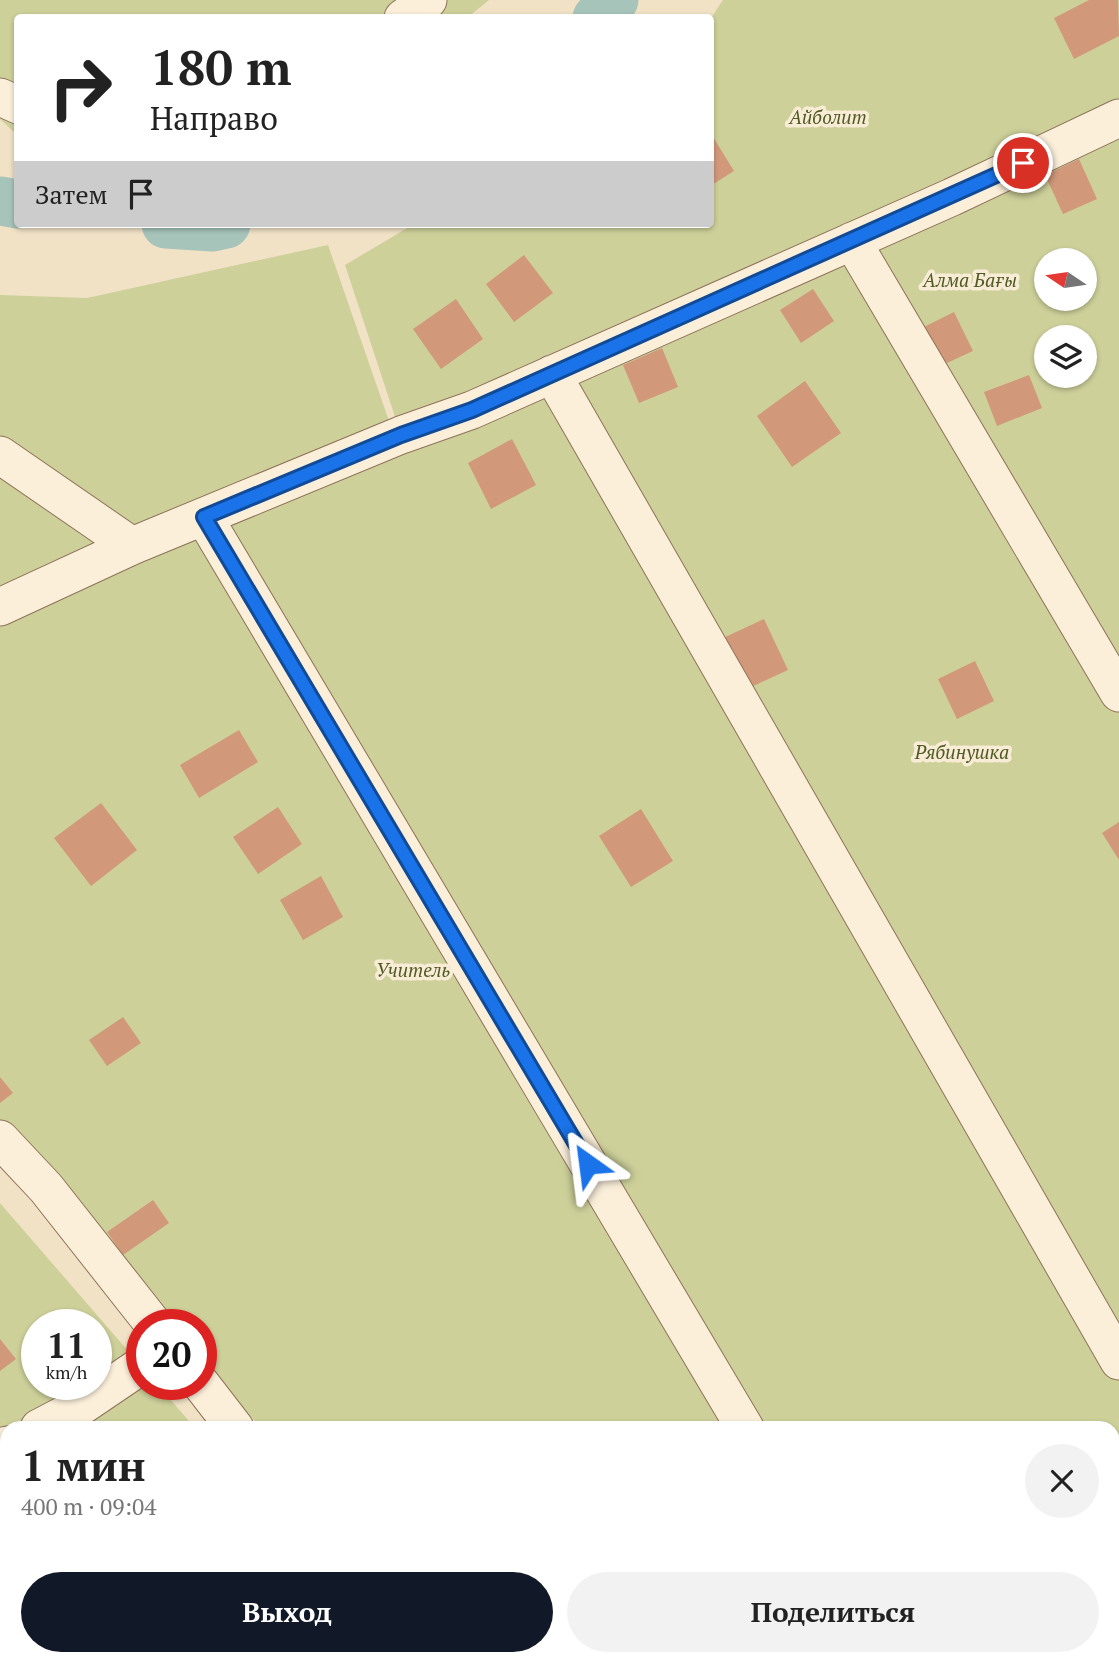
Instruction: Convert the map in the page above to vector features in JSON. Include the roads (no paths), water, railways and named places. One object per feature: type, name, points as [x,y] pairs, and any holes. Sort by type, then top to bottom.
[{"type":"lane","points":[[409,14],[428,0]]},
{"type":"lane","points":[[0,607],[132,546],[401,435],[472,410],[852,241],[1119,118]]},
{"type":"lane","points":[[852,241],[1119,692]]},
{"type":"lane","points":[[552,374],[1119,1361]]},
{"type":"lane","points":[[0,454],[132,546]]},
{"type":"lane","points":[[204,517],[741,1421]]},
{"type":"lane","points":[[0,1139],[46,1188],[141,1309]]},
{"type":"lane","points":[[52,1421],[83,1405],[126,1376]]},
{"type":"lane","points":[[213,1400],[230,1421]]},
{"type":"waterway","points":[[601,14],[614,0]]},
{"type":"waterway","points":[[0,201],[14,203]]},
{"type":"park label","name":"Айболит","points":[[828,117]]},
{"type":"park label","name":"Алма Бағы","points":[[970,280]]},
{"type":"park label","name":"Рябинушка","points":[[962,752]]},
{"type":"park label","name":"Учитель","points":[[413,970]]}]
